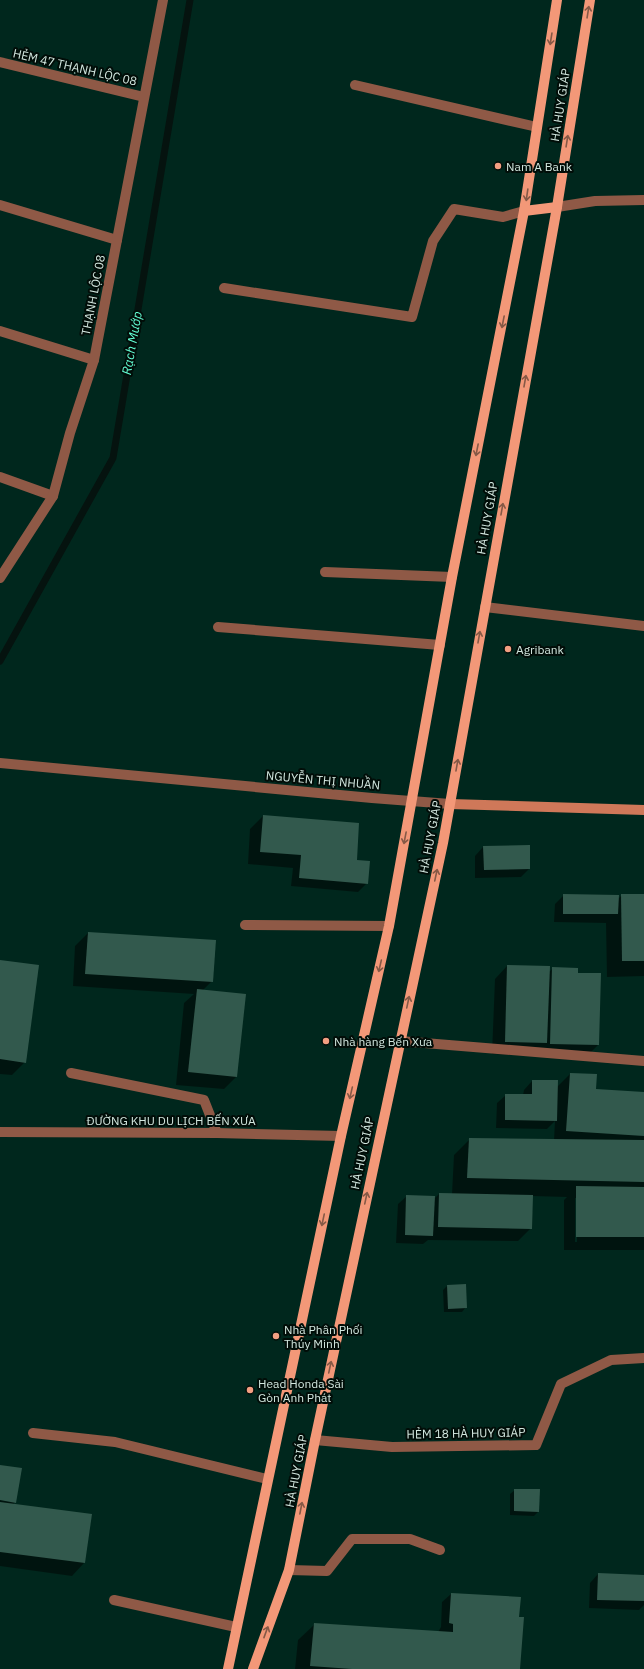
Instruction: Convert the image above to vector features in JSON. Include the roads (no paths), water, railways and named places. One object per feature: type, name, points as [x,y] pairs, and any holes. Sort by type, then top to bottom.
[{"type":"main road","name":"HÀ HUY GIÁP","points":[[228,1669],[267,1479],[341,1136],[389,926],[452,577],[524,211],[557,0]]},
{"type":"main road","name":"HÀ HUY GIÁP","points":[[253,1669],[289,1570],[315,1440],[443,842],[557,207],[590,0]]},
{"type":"main road","points":[[524,211],[557,207]]},
{"type":"street","name":"THẠNH LỘC 08","points":[[0,578],[53,496],[70,434],[94,360],[163,0]]},
{"type":"street","name":"HẺM 47 THẠNH LỘC 08","points":[[0,62],[144,97]]},
{"type":"street","points":[[355,85],[537,127]]},
{"type":"street","points":[[557,207],[595,201],[644,200]]},
{"type":"street","points":[[0,205],[117,240]]},
{"type":"street","points":[[224,288],[412,317],[433,241],[454,210],[503,217],[524,211]]},
{"type":"street","points":[[0,332],[94,360]]},
{"type":"street","points":[[0,477],[53,496]]},
{"type":"street","points":[[325,572],[452,577]]},
{"type":"street","points":[[484,607],[644,626]]},
{"type":"street","points":[[218,627],[440,645]]},
{"type":"street","name":"NGUYỄN THỊ NHUẦN","points":[[0,763],[450,804],[644,810]]},
{"type":"street","points":[[245,925],[389,926]]},
{"type":"street","points":[[400,1041],[644,1061]]},
{"type":"street","points":[[71,1073],[204,1100],[217,1133]]},
{"type":"street","name":"ĐƯỜNG KHU DU LỊCH BẾN XƯA","points":[[0,1132],[217,1133],[341,1136]]},
{"type":"street","name":"HẺM 18 HÀ HUY GIÁP","points":[[315,1440],[392,1447],[536,1445],[561,1384],[611,1360],[644,1358]]},
{"type":"street","points":[[33,1433],[115,1442],[267,1479]]},
{"type":"street","points":[[289,1570],[327,1571],[352,1539],[410,1539],[440,1550]]},
{"type":"street","points":[[114,1600],[236,1627]]},
{"type":"waterway","name":"Rạch Mướp","points":[[0,661],[113,458],[190,0]]},
{"type":"place","name":"Nam A Bank","points":[[498,166]]},
{"type":"place","name":"Agribank","points":[[508,649]]},
{"type":"place","name":"Nhà hàng Bến Xưa","points":[[326,1041]]},
{"type":"place","name":"Nhà Phân Phối Thúy Minh","points":[[276,1336]]},
{"type":"place","name":"Head Honda Sài Gòn Anh Phát","points":[[250,1390]]}]
